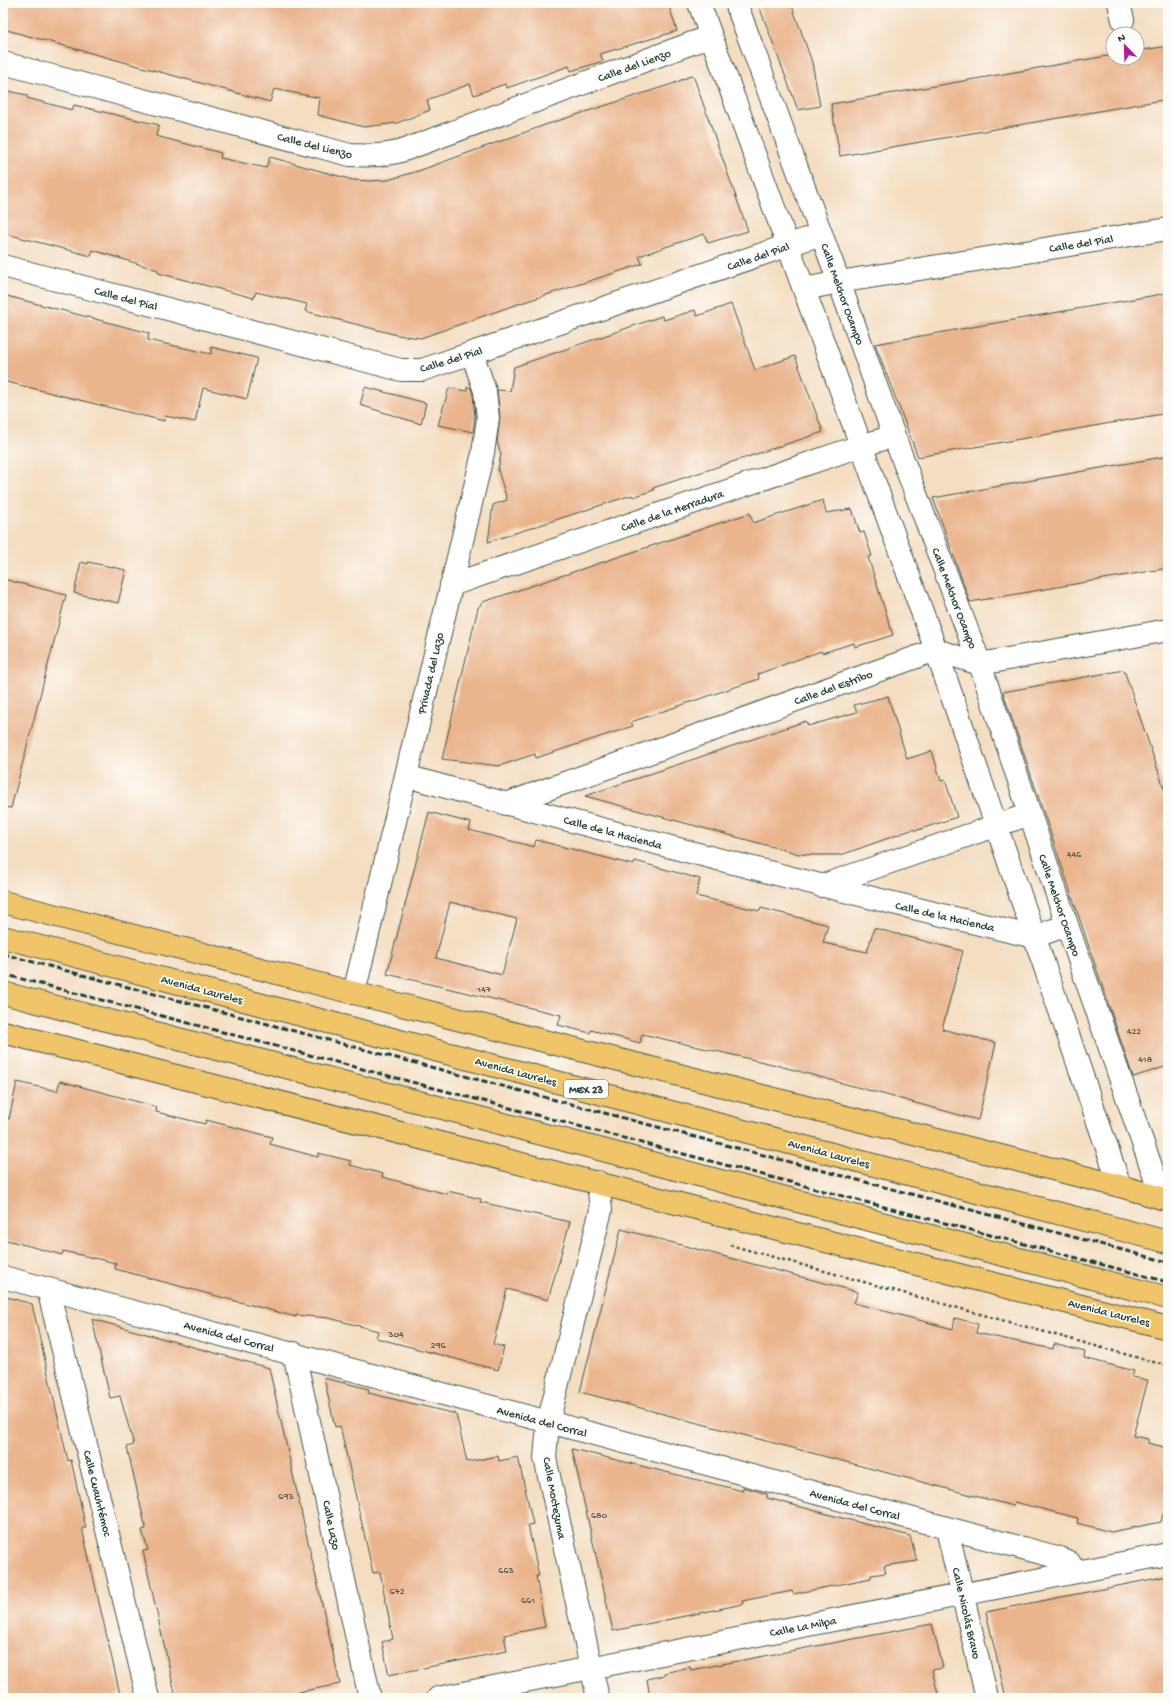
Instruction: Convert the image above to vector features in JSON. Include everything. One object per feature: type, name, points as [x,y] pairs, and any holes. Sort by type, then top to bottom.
[{"type":"main road","points":[[3,902],[354,993],[1120,1186],[1165,1199]]},
{"type":"main road","name":"Avenida Laureles","points":[[3,936],[1168,1242]]},
{"type":"main road","points":[[3,994],[1168,1298]]},
{"type":"main road","name":"Avenida Laureles","points":[[3,1032],[1168,1328]]},
{"type":"street","points":[[699,3],[936,650],[1120,1186]]},
{"type":"street","name":"Calle Melchor Ocampo","points":[[736,3],[894,436],[980,664],[1067,925],[1165,1199]]},
{"type":"street","name":"Calle del Lienzo","points":[[3,63],[350,155],[378,156],[407,149],[712,36]]},
{"type":"street","name":"Calle del Pial","points":[[805,289],[839,282],[1168,229]]},
{"type":"street","name":"Calle del Pial","points":[[3,266],[400,370],[422,370],[821,234]]},
{"type":"street","name":"Privada del Lazo","points":[[354,993],[483,453],[488,418],[485,391],[472,353]]},
{"type":"street","name":"Calle de la Herradura","points":[[451,585],[860,446],[894,436]]},
{"type":"street","points":[[936,650],[980,664],[1167,632]]},
{"type":"street","name":"Calle del Estribo","points":[[506,804],[936,650]]},
{"type":"street","name":"Calle de la Hacienda","points":[[406,776],[506,804],[821,886],[1034,937]]},
{"type":"street","points":[[821,886],[1030,814]]},
{"type":"street","points":[[1034,937],[1067,925]]},
{"type":"street","name":"Calle Moctezuma","points":[[598,1182],[601,1210],[548,1422],[545,1458],[598,1698]]},
{"type":"street","name":"Avenida del Corral","points":[[3,1277],[294,1353],[946,1529],[1060,1558],[1069,1562],[1075,1572]]},
{"type":"street","name":"Calle Cuauhtémoc","points":[[48,1288],[148,1698]]},
{"type":"street","name":"Calle Lazo","points":[[294,1353],[370,1698]]},
{"type":"street","name":"Calle Nicolás Bravo","points":[[946,1529],[986,1698]]},
{"type":"street","name":"Calle La Milpa","points":[[438,1698],[1168,1554]]},
{"type":"building","points":[[7,3],[668,3],[677,31],[600,54],[603,61],[571,71],[569,66],[507,88],[505,84],[474,95],[470,84],[427,100],[430,110],[397,123],[364,127],[318,115],[320,98],[274,89],[270,102],[3,29],[3,14]]},
{"type":"building","points":[[758,3],[791,3],[812,62],[820,106],[798,110]]},
{"type":"building","points":[[1168,46],[1168,99],[840,156],[831,104],[1105,56],[1105,66],[1145,66],[1145,50]]},
{"type":"building","points":[[693,75],[748,231],[708,243],[704,234],[639,256],[642,264],[512,306],[421,338],[397,335],[305,311],[307,304],[256,292],[254,298],[158,273],[158,270],[93,250],[91,256],[3,233],[3,90],[27,95],[27,98],[72,110],[74,105],[159,125],[156,136],[221,153],[220,158],[266,168],[270,157],[353,180],[369,181],[388,180],[421,170],[545,125],[672,84]]},
{"type":"building","points":[[1168,293],[1168,413],[918,457],[875,344]]},
{"type":"building","points":[[3,295],[149,333],[148,340],[211,354],[211,347],[257,358],[247,399],[203,388],[195,422],[165,416],[164,421],[3,381]]},
{"type":"building","points":[[731,304],[755,370],[795,356],[823,432],[653,488],[654,490],[633,497],[632,495],[488,542],[493,505],[507,500],[498,470],[501,454],[497,442],[500,417],[497,390],[510,391],[514,367],[662,316],[664,320],[695,310],[697,316]]},
{"type":"building","points":[[365,387],[426,403],[421,424],[360,405]]},
{"type":"building","points":[[467,387],[471,388],[473,394],[475,418],[473,432],[438,425],[449,388],[467,391]]},
{"type":"building","points":[[1168,456],[1168,568],[970,602],[933,498]]},
{"type":"building","points":[[823,500],[826,513],[852,509],[860,533],[864,532],[872,556],[868,557],[893,635],[855,647],[854,643],[822,653],[821,651],[758,674],[759,679],[631,722],[633,726],[536,758],[535,754],[499,766],[442,759],[478,608],[483,602],[750,513],[753,523]]},
{"type":"building","points":[[81,562],[88,564],[88,562],[126,570],[118,603],[74,593]]},
{"type":"building","points":[[3,579],[66,595],[11,808],[3,807]]},
{"type":"building","points":[[1124,670],[1168,800],[1168,1066],[1133,1077],[1003,692]]},
{"type":"building","points":[[888,696],[907,759],[932,751],[941,781],[945,780],[957,817],[915,831],[914,829],[841,855],[816,855],[799,854],[585,796],[806,721],[808,726],[857,712],[854,705]]},
{"type":"building","points":[[429,812],[471,823],[469,830],[534,847],[536,840],[634,865],[635,861],[700,879],[696,896],[760,911],[761,908],[828,925],[823,943],[867,952],[874,928],[963,951],[942,1029],[996,1043],[978,1120],[772,1064],[642,1034],[640,1043],[591,1030],[590,1033],[558,1025],[561,1015],[387,974]],"holes":[[[450,902],[517,919],[502,975],[436,958]]]},
{"type":"building","points":[[60,1081],[157,1107],[156,1112],[205,1124],[206,1120],[272,1137],[270,1144],[318,1157],[318,1153],[351,1161],[350,1165],[383,1174],[382,1177],[447,1194],[448,1191],[481,1199],[480,1202],[570,1222],[548,1300],[507,1289],[493,1344],[504,1347],[498,1370],[376,1338],[378,1331],[329,1318],[296,1315],[296,1317],[115,1269],[116,1263],[63,1251],[62,1255],[3,1239],[3,1117],[9,1119],[17,1082],[57,1091]]},
{"type":"building","points":[[621,1229],[858,1292],[854,1303],[953,1329],[955,1318],[978,1324],[976,1333],[1053,1349],[1054,1344],[1085,1352],[1084,1358],[1134,1371],[1132,1377],[1148,1380],[1133,1436],[1148,1439],[1148,1443],[1168,1448],[1168,1514],[1163,1514],[1161,1522],[1111,1532],[1077,1523],[1078,1518],[1014,1502],[1013,1506],[580,1392]]},
{"type":"building","points":[[3,1296],[32,1304],[68,1461],[71,1460],[86,1528],[82,1528],[120,1694],[114,1695],[115,1698],[3,1698]]},
{"type":"building","points":[[92,1319],[269,1368],[340,1684],[268,1698],[176,1698],[143,1551],[148,1550],[142,1530],[146,1529],[127,1447],[134,1445],[120,1396],[110,1398]]},
{"type":"building","points":[[324,1378],[369,1389],[368,1393],[456,1414],[467,1462],[498,1456],[499,1461],[518,1457],[533,1524],[528,1525],[539,1576],[536,1576],[545,1627],[504,1635],[507,1651],[389,1675],[382,1642],[393,1639],[380,1572],[373,1573],[340,1426],[335,1427]]},
{"type":"building","points":[[572,1449],[743,1491],[743,1487],[767,1494],[767,1498],[910,1536],[917,1561],[884,1566],[886,1573],[871,1575],[871,1578],[793,1594],[792,1591],[742,1601],[743,1604],[613,1631]]},
{"type":"building","points":[[1168,1576],[1168,1695],[1152,1698],[1006,1698],[986,1612]]},
{"type":"building","points":[[932,1624],[943,1668],[932,1670],[939,1698],[650,1698],[647,1679],[664,1675],[664,1673],[690,1667],[691,1670]]},
{"type":"railway","points":[[3,954],[1168,1262]]},
{"type":"railway","points":[[3,974],[1168,1282]]}]
